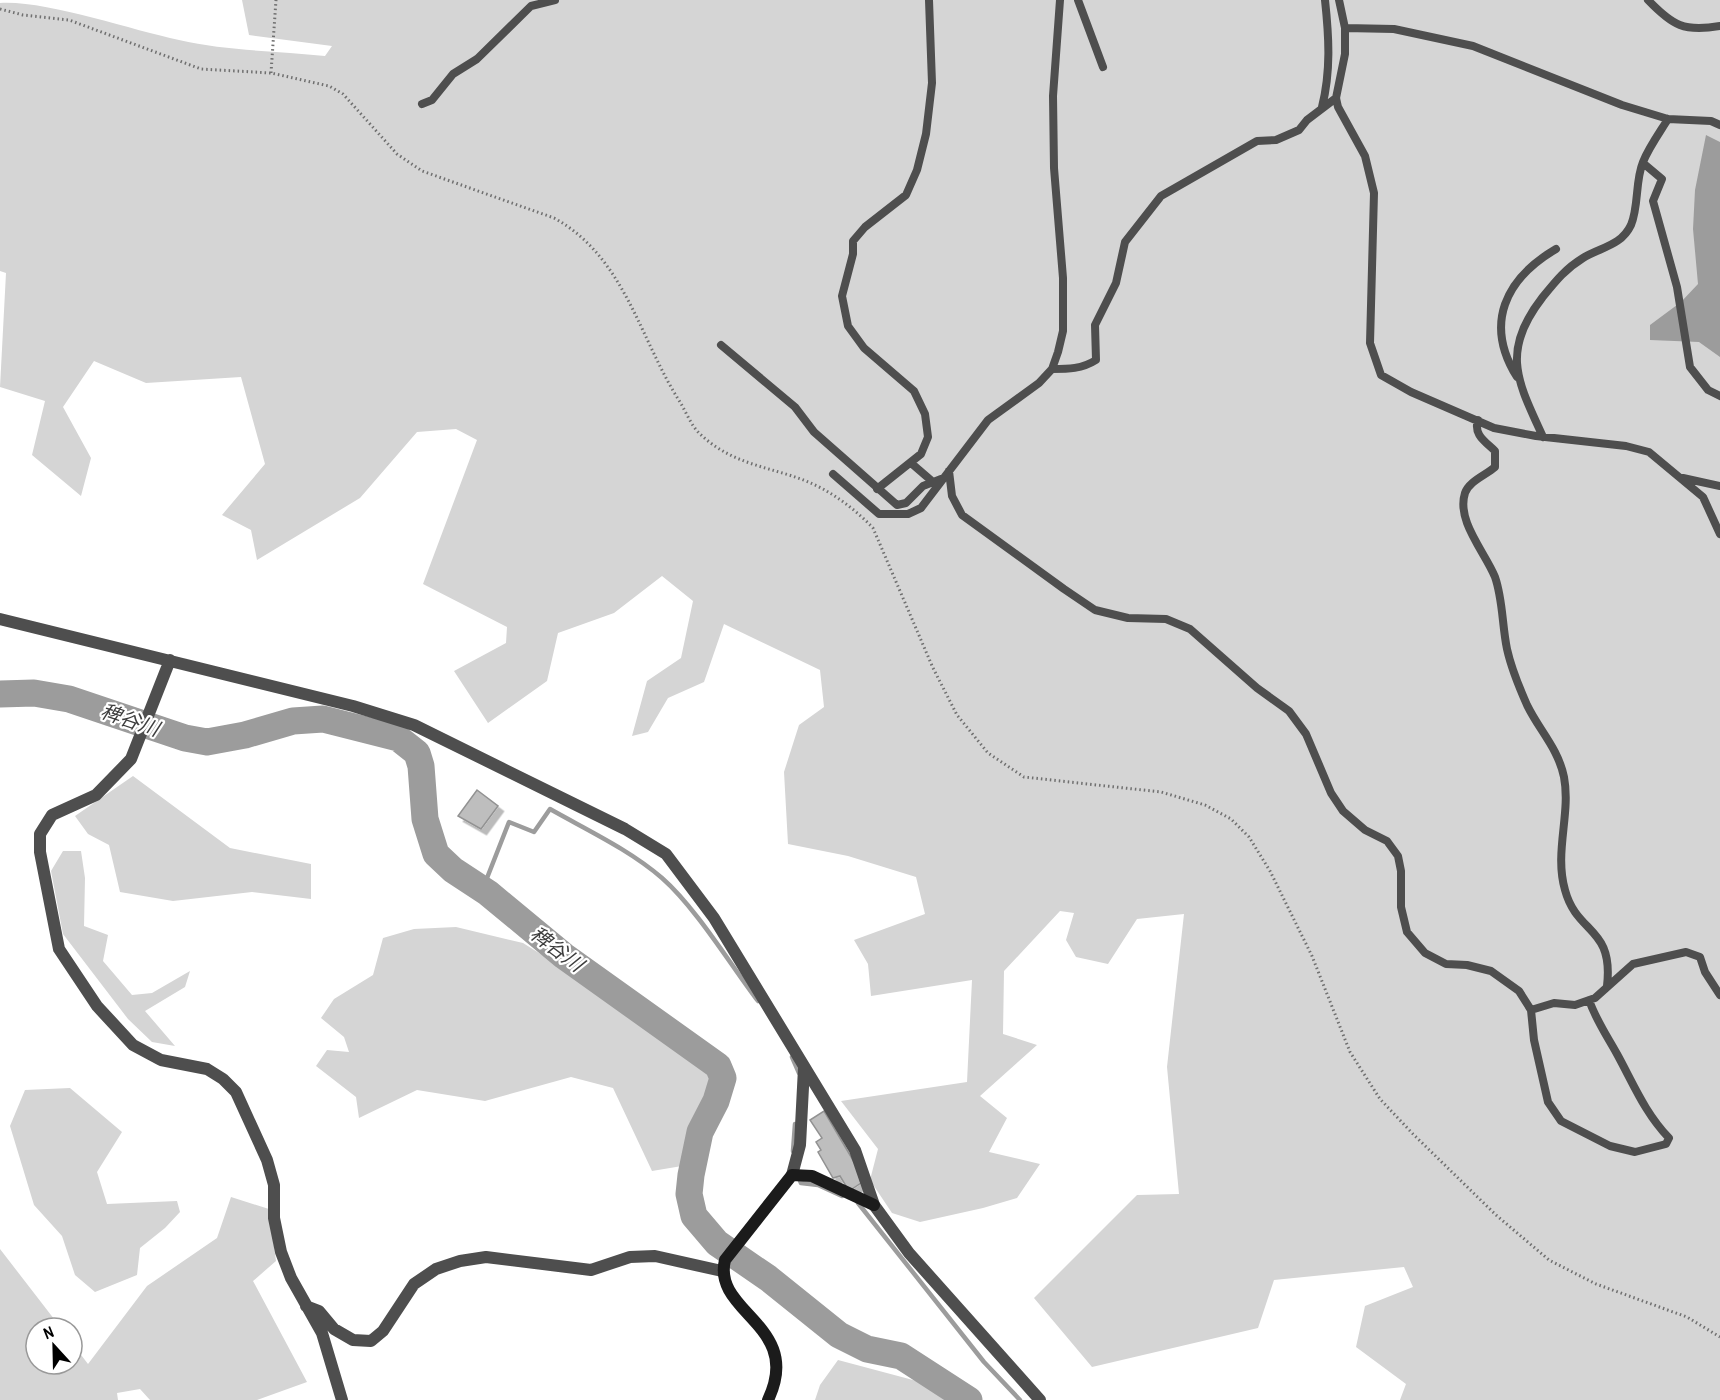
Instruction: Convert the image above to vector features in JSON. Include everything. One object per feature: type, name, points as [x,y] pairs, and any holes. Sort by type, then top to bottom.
[{"type":"main road","points":[[768,1400],[778,1378],[776,1355],[762,1329],[728,1288],[724,1266],[740,1239],[792,1175],[812,1176],[874,1205]]},
{"type":"street","points":[[0,619],[353,706],[414,725],[625,829],[666,854],[714,918],[855,1150],[874,1205],[909,1253],[1040,1400]]},
{"type":"street","points":[[170,660],[131,759],[96,795],[51,815],[40,834],[40,852],[59,950],[98,1006],[133,1045],[161,1060],[207,1070],[223,1079],[236,1092],[267,1160],[274,1185],[274,1218],[281,1252],[322,1333],[342,1400]]},
{"type":"street","points":[[792,1175],[800,1145],[804,1068]]},
{"type":"street","points":[[306,1305],[319,1311],[334,1329],[353,1340],[371,1341],[383,1331],[414,1284],[436,1269],[460,1261],[486,1257],[591,1270],[630,1257],[655,1256],[724,1266]]},
{"type":"lane","points":[[422,104],[432,100],[453,74],[477,58],[531,6],[555,0]]},
{"type":"lane","points":[[877,489],[921,454],[928,437],[925,414],[914,391],[864,348],[849,326],[842,296],[851,264],[853,242],[865,226],[906,195],[917,170],[926,134],[932,83],[929,0]]},
{"type":"lane","points":[[833,474],[879,514],[908,514],[921,508],[988,420],[1039,383],[1052,369],[1063,331],[1053,96],[1060,0]]},
{"type":"lane","points":[[1078,0],[1103,67]]},
{"type":"lane","points":[[1322,107],[1329,80],[1329,40],[1325,0]]},
{"type":"lane","points":[[1339,0],[1345,28],[1345,54],[1336,98],[1338,107],[1365,156],[1374,193],[1370,342],[1381,375],[1411,392],[1494,428],[1543,437],[1626,446],[1649,452],[1682,477],[1703,497],[1720,534]]},
{"type":"lane","points":[[1648,0],[1666,19],[1683,28],[1720,26]]},
{"type":"lane","points":[[1345,28],[1394,29],[1473,46],[1622,105],[1668,119],[1711,121],[1720,125]]},
{"type":"lane","points":[[1052,369],[1070,369],[1088,365],[1096,360],[1095,325],[1116,283],[1125,242],[1161,196],[1257,141],[1276,140],[1299,130],[1322,107],[1336,98]]},
{"type":"lane","points":[[1521,384],[1516,359],[1520,334],[1536,306],[1564,270],[1587,256],[1615,245],[1631,225],[1642,163],[1668,119]]},
{"type":"lane","points":[[1642,163],[1662,179],[1653,201],[1677,287],[1690,368],[1708,390],[1720,396]]},
{"type":"lane","points":[[1543,437],[1500,340],[1500,312],[1532,266],[1556,249]]},
{"type":"lane","points":[[722,345],[795,407],[814,432],[897,506],[906,503],[923,486],[943,479]]},
{"type":"lane","points":[[1479,420],[1476,427],[1478,434],[1496,452],[1495,467],[1485,477],[1474,481],[1465,492],[1464,513],[1495,579],[1507,649],[1519,686],[1528,707],[1551,741],[1560,760],[1564,779],[1560,852],[1565,892],[1577,914],[1605,947],[1608,958],[1607,986]]},
{"type":"lane","points":[[911,463],[933,482]]},
{"type":"lane","points":[[949,471],[952,496],[962,515],[1065,589],[1095,610],[1128,618],[1166,619],[1190,629],[1257,688],[1289,711],[1306,734],[1331,793],[1343,811],[1365,830],[1387,841],[1398,856],[1401,872],[1401,907],[1407,932],[1425,953],[1446,964],[1467,965],[1491,971],[1519,991],[1531,1010],[1534,1040],[1548,1102],[1561,1121],[1610,1146],[1635,1152],[1666,1144],[1669,1138],[1654,1123],[1635,1094],[1617,1054],[1597,1023],[1589,1000]]},
{"type":"lane","points":[[1682,477],[1720,486]]},
{"type":"lane","points":[[1531,1010],[1554,1003],[1575,1005],[1595,998],[1633,964],[1686,952],[1700,957],[1705,972],[1720,995]]},
{"type":"path","points":[[271,73],[276,0]]},
{"type":"path","points":[[0,9],[23,15],[69,20],[201,69],[271,73],[329,86],[343,94],[397,153],[422,171],[554,218],[572,228],[596,251],[618,279],[664,378],[698,432],[727,455],[822,488],[860,515],[873,528],[933,668],[957,715],[988,753],[1024,777],[1161,792],[1205,805],[1231,819],[1249,837],[1270,871],[1312,956],[1350,1052],[1386,1106],[1496,1215],[1549,1260],[1596,1284],[1687,1317],[1720,1337]]},
{"type":"shaded area","points":[[242,0],[1720,0],[1720,1400],[1400,1400],[1406,1384],[1356,1347],[1365,1306],[1413,1287],[1404,1267],[1274,1280],[1258,1328],[1092,1367],[1034,1298],[1137,1195],[1179,1194],[1167,1067],[1184,914],[1137,919],[1108,964],[1076,957],[1066,940],[1074,913],[1060,911],[1004,971],[1003,1034],[1037,1045],[980,1096],[1007,1118],[989,1152],[1040,1164],[1017,1198],[920,1222],[892,1213],[870,1180],[878,1149],[841,1101],[967,1082],[972,980],[871,996],[868,964],[854,940],[925,914],[916,877],[848,856],[788,844],[784,772],[799,725],[824,707],[820,670],[724,624],[704,682],[668,698],[648,732],[632,736],[647,681],[681,658],[693,601],[662,576],[614,613],[558,633],[547,681],[488,723],[454,671],[506,643],[507,627],[423,584],[477,440],[456,429],[417,432],[360,498],[257,560],[251,530],[222,515],[265,464],[241,377],[146,383],[94,361],[63,407],[91,458],[81,496],[32,455],[45,401],[0,387],[6,273],[0,271],[0,3],[40,6],[197,44],[325,56],[332,46],[249,35]]},
{"type":"shaded area","points":[[1706,135],[1720,142],[1720,357],[1699,342],[1650,340],[1650,325],[1681,302],[1698,284],[1693,229],[1695,190]]},
{"type":"shaded area","points":[[133,776],[230,848],[311,864],[311,899],[252,892],[173,901],[120,892],[109,845],[88,834],[75,816]]},
{"type":"shaded area","points":[[63,851],[81,851],[85,878],[84,926],[108,935],[103,961],[132,995],[152,993],[190,971],[185,987],[145,1011],[175,1046],[152,1042],[128,1019],[63,934],[51,871]]},
{"type":"shaded area","points":[[456,927],[523,943],[709,1059],[709,1107],[682,1166],[652,1171],[613,1088],[571,1077],[485,1101],[417,1090],[359,1118],[356,1097],[316,1066],[327,1050],[349,1052],[344,1037],[321,1018],[334,999],[373,975],[383,938],[414,929]]},
{"type":"shaded area","points":[[70,1088],[122,1132],[97,1172],[107,1204],[177,1201],[180,1212],[165,1228],[140,1248],[137,1275],[95,1292],[75,1275],[62,1236],[34,1205],[10,1126],[25,1090]]},
{"type":"shaded area","points":[[231,1197],[269,1209],[276,1261],[253,1281],[307,1382],[257,1400],[150,1400],[140,1389],[117,1393],[118,1400],[0,1400],[0,1249],[52,1316],[24,1316],[24,1376],[84,1376],[84,1359],[88,1364],[147,1286],[217,1238]]},
{"type":"shaded area","points":[[838,1360],[928,1384],[955,1400],[815,1400],[820,1385]]},
{"type":"building","points":[[477,790],[498,806],[481,829],[458,816]]},
{"type":"building","points":[[824,1111],[857,1167],[861,1183],[849,1191],[840,1176],[833,1178],[818,1152],[821,1150],[816,1142],[822,1138],[810,1120]]},
{"type":"waterway","name":"稗谷川","points":[[0,694],[34,693],[69,699],[185,738],[207,742],[245,735],[293,721],[323,719],[398,738],[417,753],[421,766],[425,819],[436,854],[453,870],[488,893],[564,956],[718,1066],[723,1078],[716,1101],[700,1132],[689,1194],[694,1216],[717,1243],[768,1278],[839,1335],[867,1349],[901,1356],[969,1400]]},
{"type":"waterway","points":[[480,888],[487,878],[509,822],[534,832],[550,809],[622,849],[662,878],[700,920],[758,1001]]},
{"type":"waterway","points":[[792,1057],[799,1073]]},
{"type":"waterway","points":[[793,1151],[795,1124]]},
{"type":"waterway","points":[[798,1176],[801,1183],[818,1185],[842,1196]]},
{"type":"waterway","points":[[858,1203],[984,1362],[1020,1400]]}]
